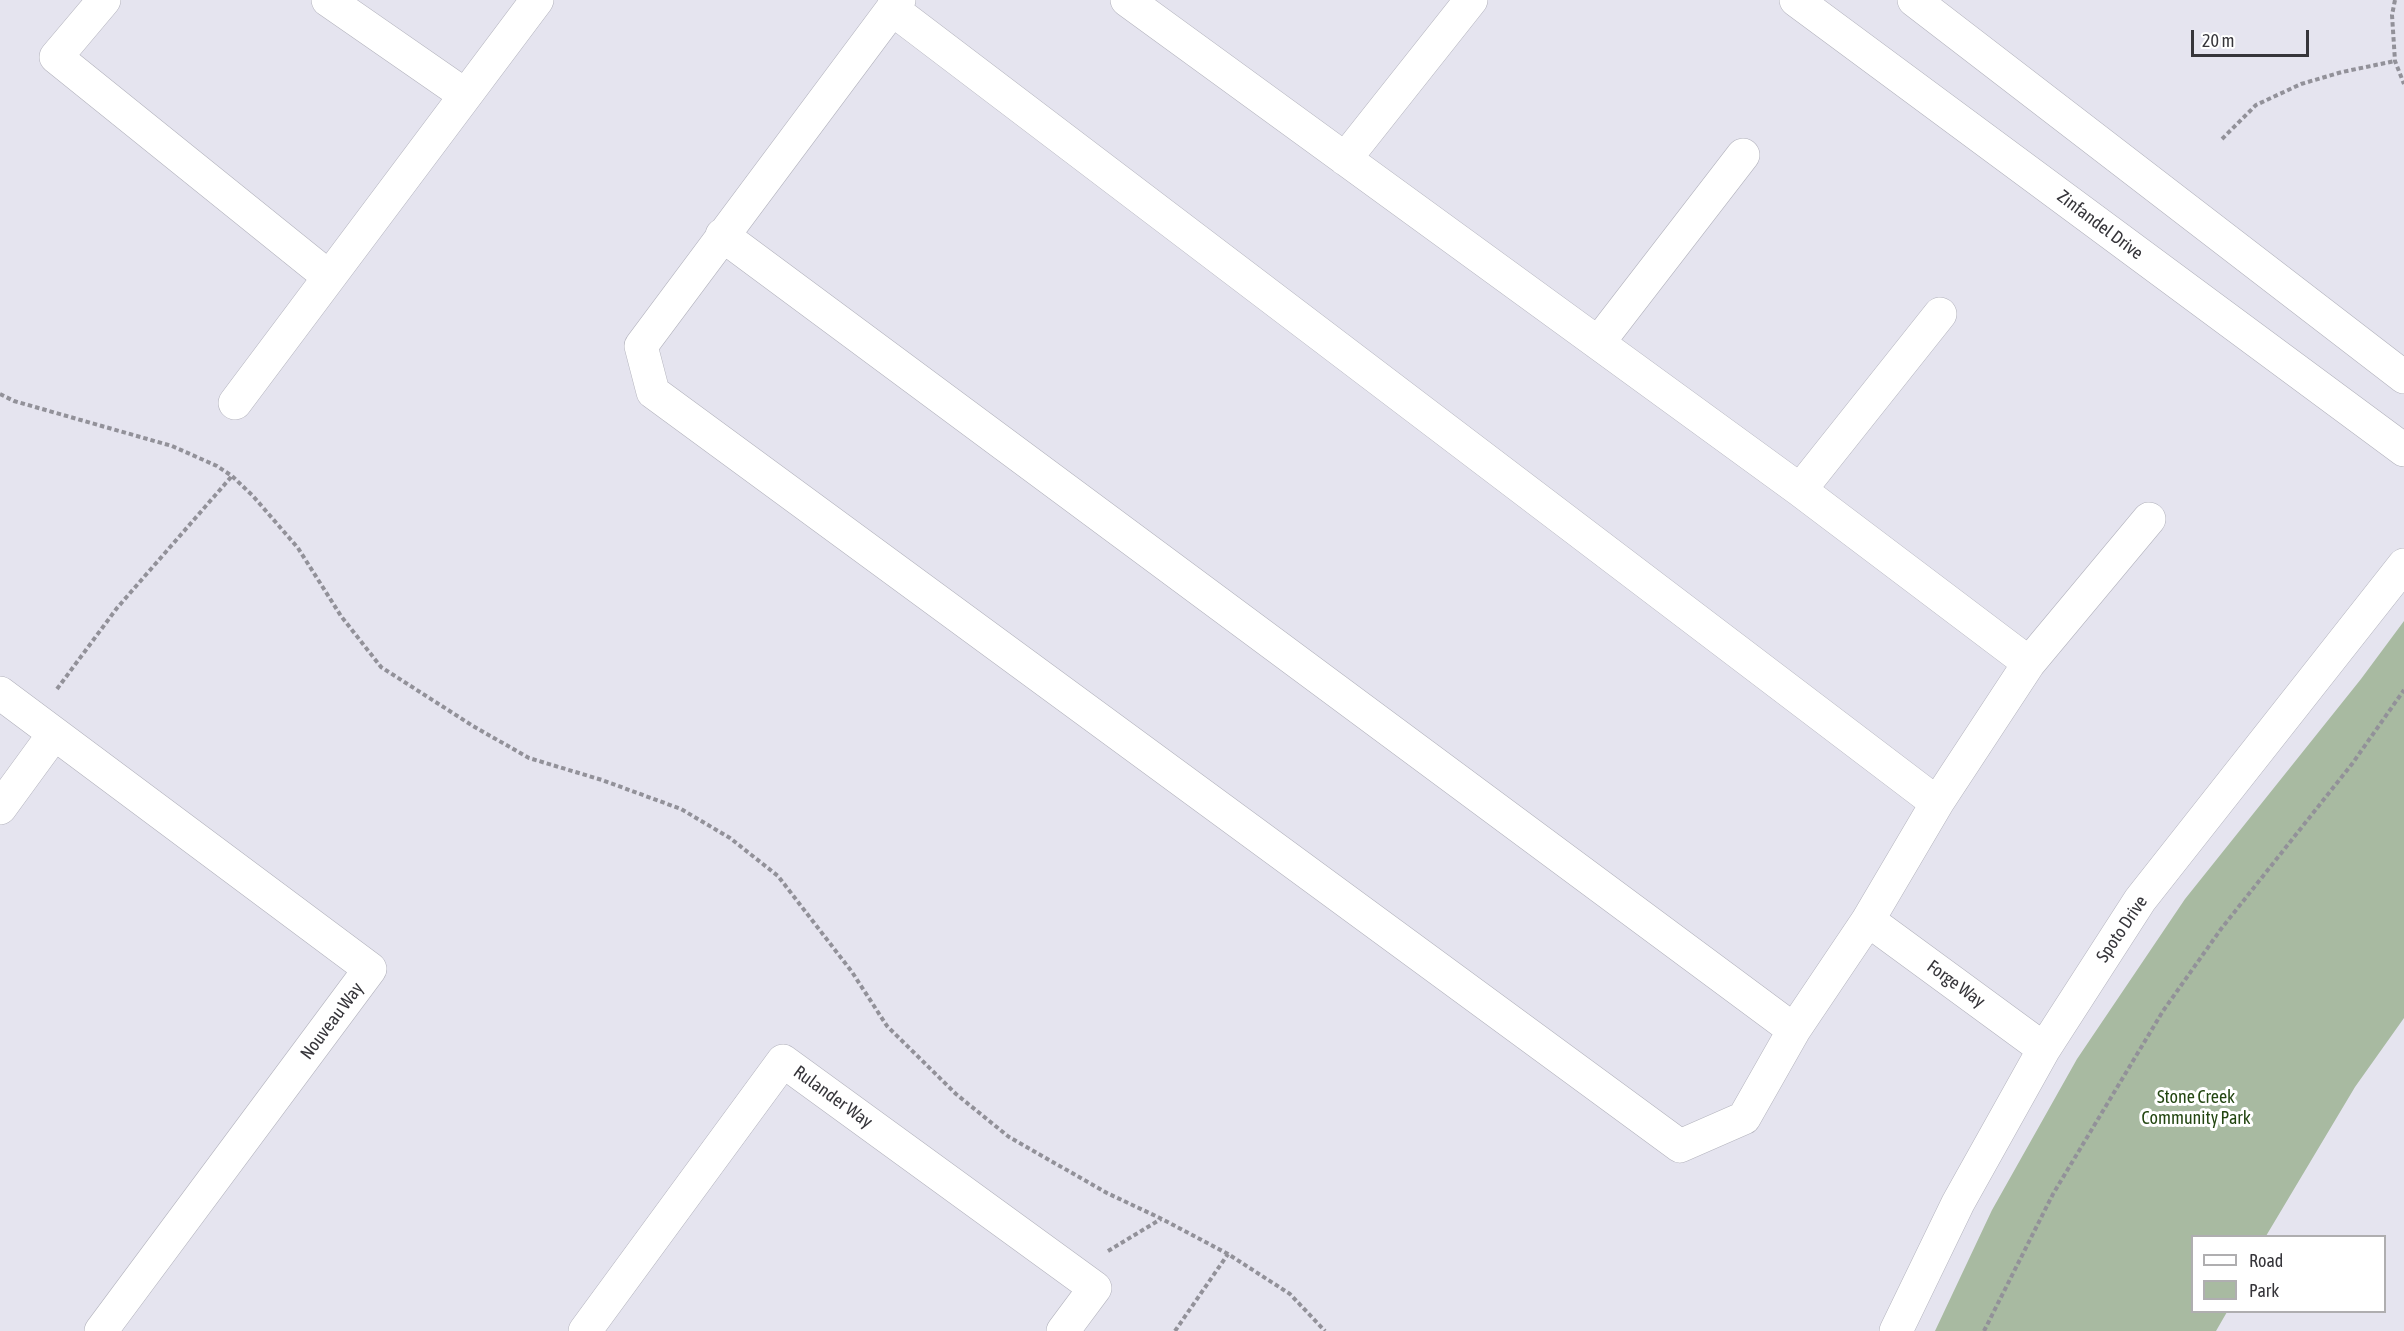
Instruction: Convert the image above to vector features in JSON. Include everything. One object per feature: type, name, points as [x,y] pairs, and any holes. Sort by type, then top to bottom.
[{"type":"street","points":[[104,0],[56,57],[329,277]]},
{"type":"street","points":[[328,0],[465,95]]},
{"type":"street","points":[[235,403],[537,0]]},
{"type":"street","points":[[1345,159],[1471,0]]},
{"type":"street","name":"Zinfandel Drive","points":[[1796,0],[2404,450]]},
{"type":"street","points":[[1914,0],[2404,377]]},
{"type":"street","points":[[1141,4],[1345,159],[1800,490],[2029,663]]},
{"type":"street","points":[[1937,803],[896,5],[641,346],[653,392],[1680,1146],[1744,1118],[1794,1030],[1868,920],[1937,803],[2029,663],[2149,519]]},
{"type":"street","points":[[1599,344],[1743,155]]},
{"type":"street","points":[[722,235],[1794,1030]]},
{"type":"street","points":[[1800,490],[1940,314]]},
{"type":"street","name":"Spoto Drive","points":[[1896,1331],[1958,1203],[2044,1049],[2140,900],[2404,565]]},
{"type":"street","name":"Nouveau Way","points":[[0,693],[370,969],[101,1331]]},
{"type":"street","points":[[0,808],[54,735]]},
{"type":"street","name":"Forge Way","points":[[1868,920],[2044,1049]]},
{"type":"street","name":"Rulander Way","points":[[585,1331],[783,1061],[1095,1288],[1063,1331]]},
{"type":"path","points":[[2395,0],[2392,15],[2395,61],[2404,84]]},
{"type":"path","points":[[2222,139],[2256,105],[2301,84],[2342,72],[2395,61]]},
{"type":"path","points":[[0,394],[14,401],[172,446],[217,466],[232,476],[253,496],[298,548],[340,616],[381,667],[528,758],[602,780],[681,809],[730,838],[778,876],[852,972],[887,1026],[956,1094],[1009,1137],[1107,1193],[1228,1254],[1290,1294],[1325,1331]]},
{"type":"path","points":[[54,735],[53,694],[117,608],[232,476]]},
{"type":"path","points":[[1984,1331],[2053,1194],[2163,1011],[2221,929],[2352,764],[2404,690]]},
{"type":"path","points":[[1175,1331],[1228,1254]]},
{"type":"green space","name":"Stone Creek Community Park","points":[[2404,621],[2404,1018],[2355,1087],[2267,1235],[2191,1235],[2191,1313],[2226,1313],[2216,1331],[1935,1331],[1992,1210],[2077,1059],[2185,899],[2361,679]]}]
